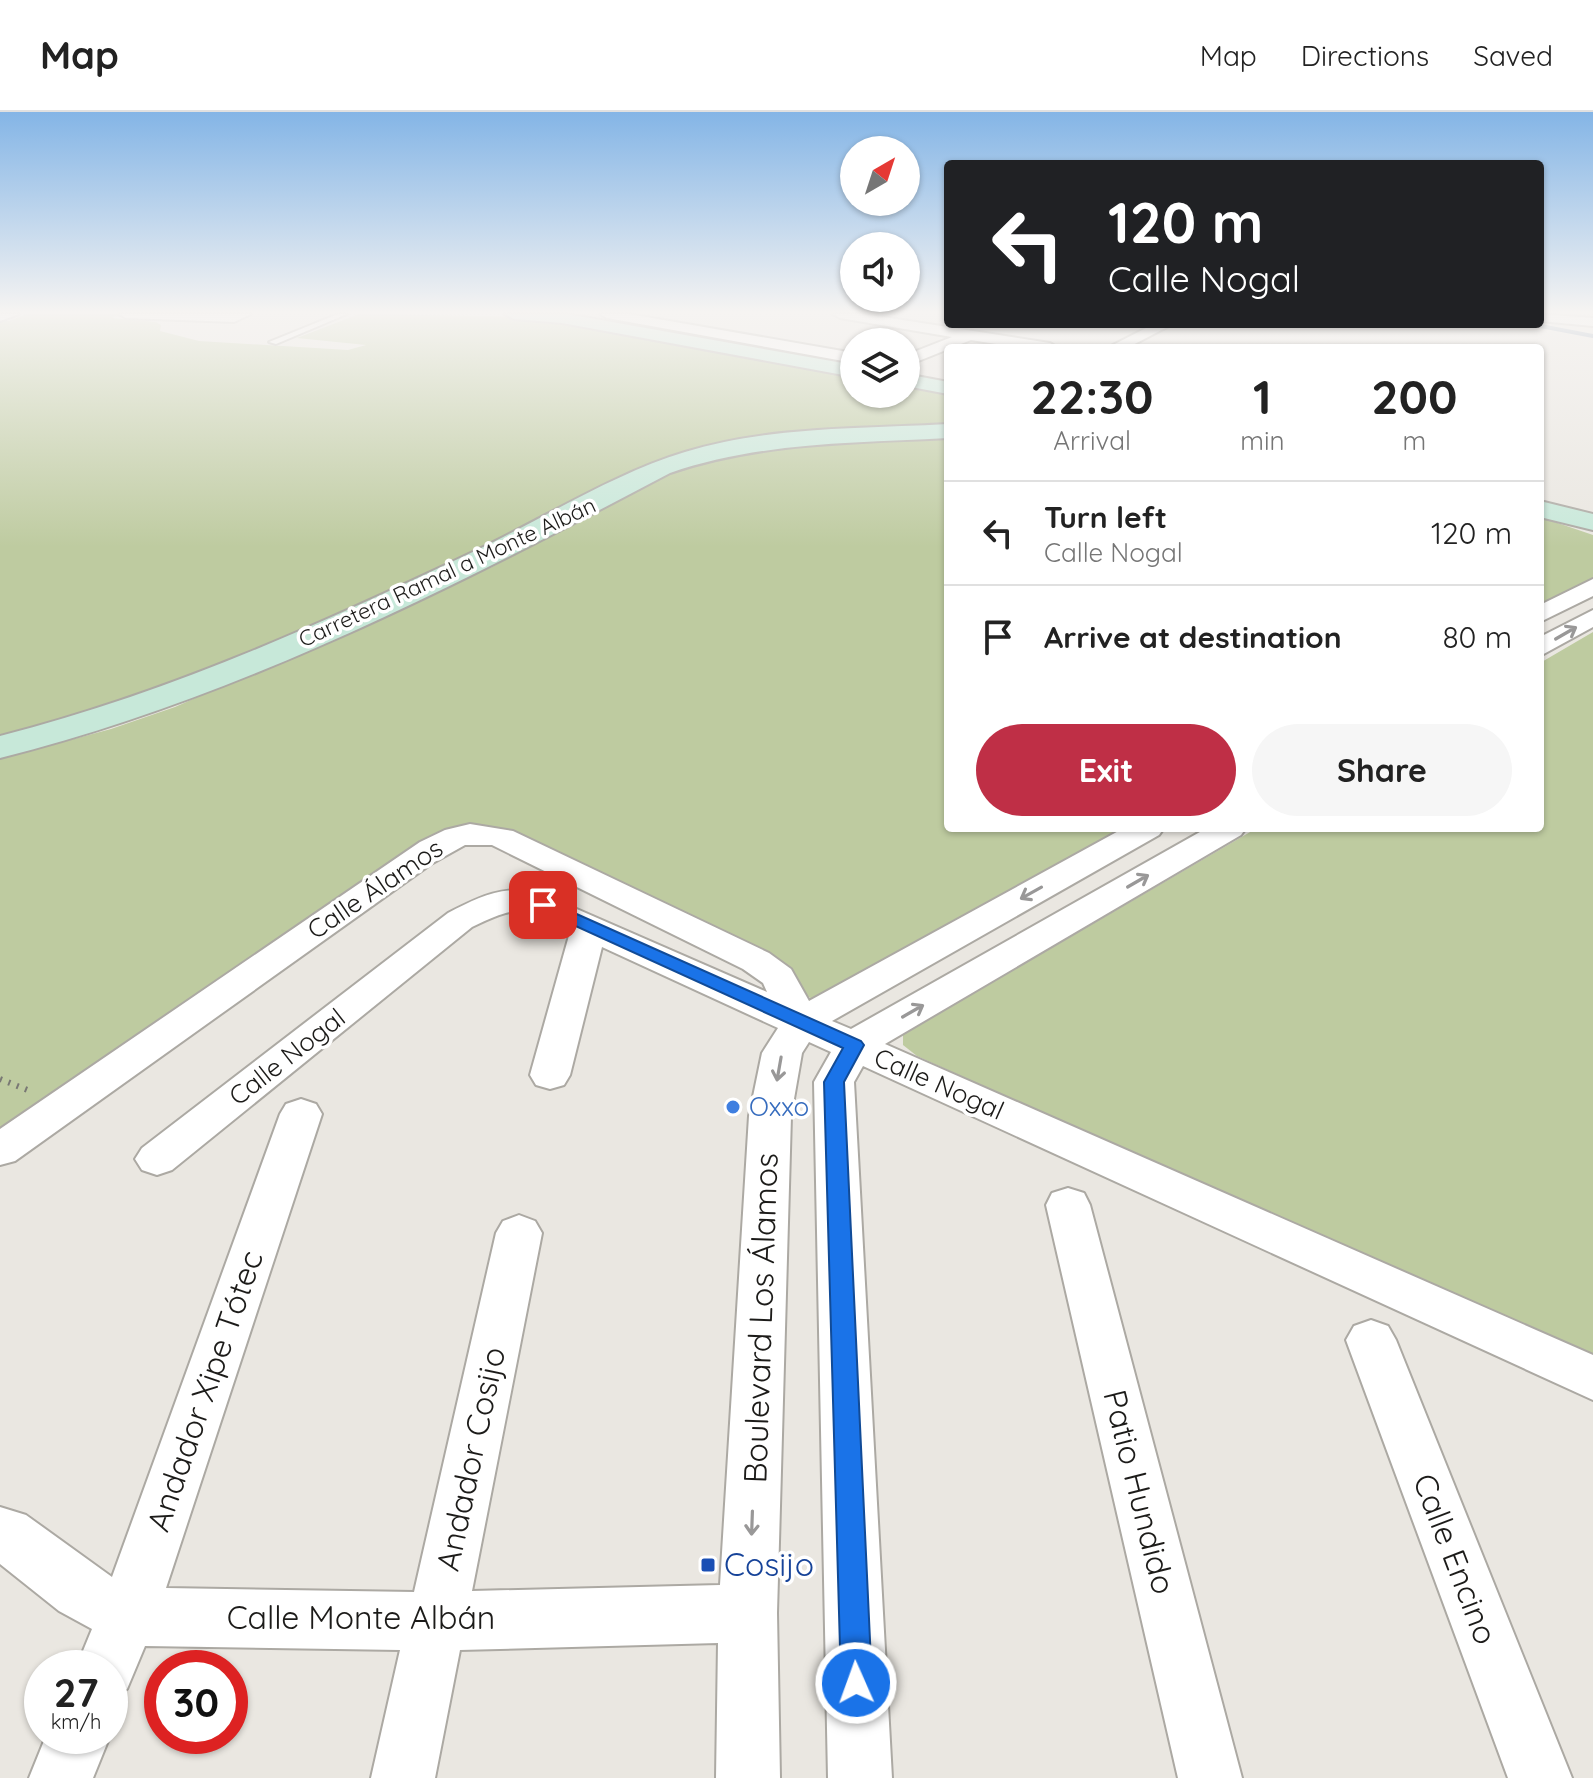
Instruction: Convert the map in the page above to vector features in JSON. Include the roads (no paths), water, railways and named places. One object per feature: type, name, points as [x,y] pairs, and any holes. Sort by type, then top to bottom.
[{"type":"street","name":"Carretera Ramal a Monte Albán","points":[[0,747],[119,715],[209,682],[487,558],[675,463],[754,444],[944,431]]},
{"type":"street","points":[[1544,510],[1593,522]]},
{"type":"street","points":[[1544,613],[1593,586]]},
{"type":"street","points":[[1544,646],[1593,617]]},
{"type":"street","name":"Calle Álamos","points":[[0,1150],[393,875],[445,840],[466,832],[489,834],[510,842],[756,961],[778,977],[801,1022]]},
{"type":"street","points":[[801,1022],[1141,832]]},
{"type":"street","points":[[860,1778],[834,1082],[854,1045],[1223,832]]},
{"type":"street","name":"Calle Nogal","points":[[157,1159],[472,912],[501,900],[528,900],[1593,1378]]},
{"type":"street","points":[[550,1075],[590,926]]},
{"type":"street","name":"Boulevard Los Álamos","points":[[748,1778],[748,1613],[770,1116],[782,1053],[801,1022]]},
{"type":"street","name":"Andador Xipe Tótec","points":[[116,1642],[301,1114]]},
{"type":"street","name":"Patio Hundido","points":[[1068,1205],[1210,1778]]},
{"type":"street","name":"Andador Cosijo","points":[[403,1778],[519,1233]]},
{"type":"street","name":"Calle Encino","points":[[1371,1340],[1540,1778]]},
{"type":"street","name":"Calle Monte Albán","points":[[0,1533],[6,1534],[80,1591],[116,1642],[436,1621],[748,1613]]},
{"type":"street","points":[[61,1778],[71,1754]]},
{"type":"place","name":"Oxxo","points":[[733,1107]]},
{"type":"place","name":"Cosijo","points":[[708,1565]]}]
